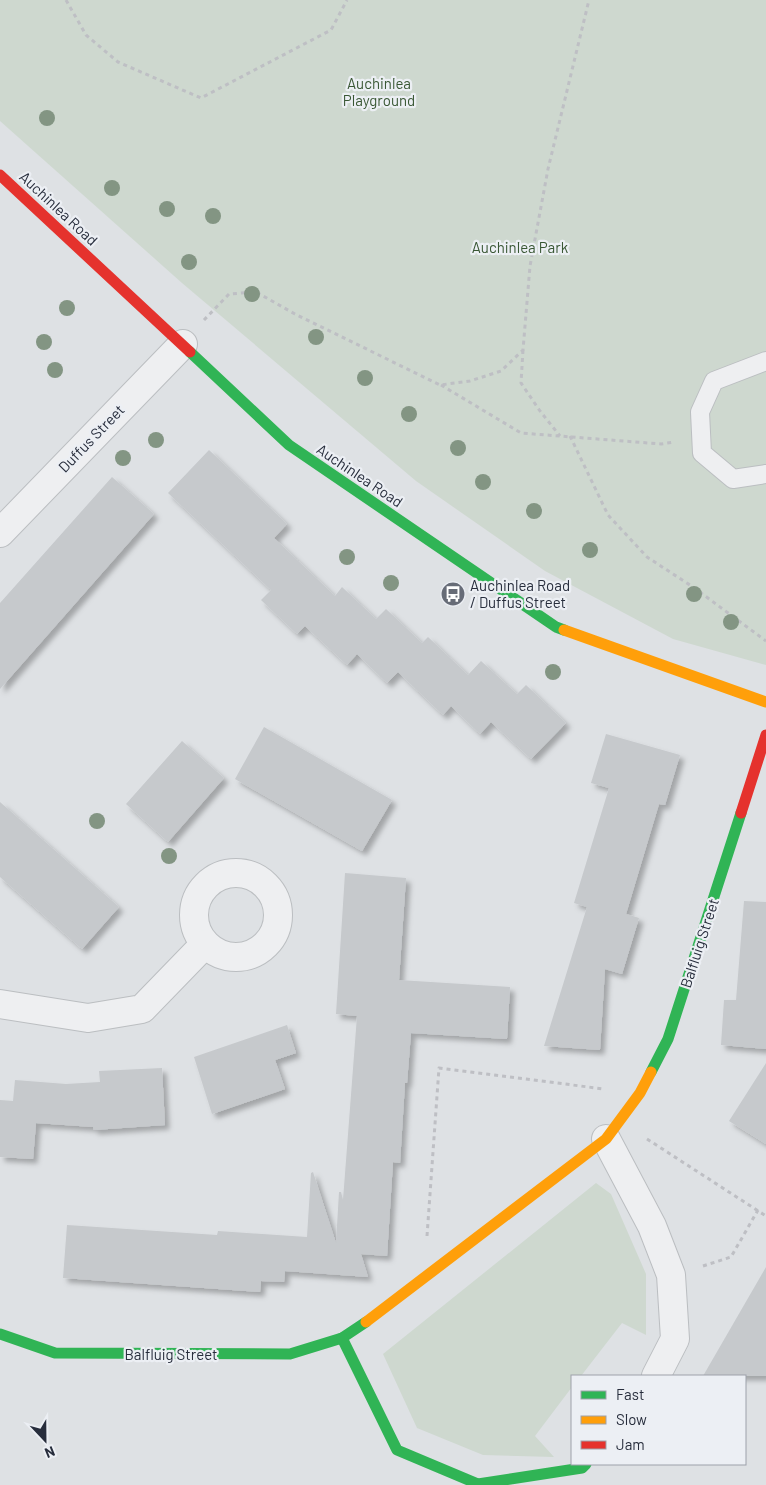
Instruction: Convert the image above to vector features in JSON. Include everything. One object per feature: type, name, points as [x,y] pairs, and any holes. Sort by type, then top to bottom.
[{"type":"street","name":"Auchinlea Road","points":[[0,175],[289,445],[556,627],[766,702]]},
{"type":"street","name":"Duffus Street","points":[[0,533],[182,344]]},
{"type":"street","name":"Balfluig Street","points":[[0,1334],[55,1353],[290,1354],[342,1338],[378,1314],[424,1279],[612,1130],[640,1093],[668,1039],[766,735]]},
{"type":"street","points":[[0,1004],[88,1018],[142,1009],[205,944]]},
{"type":"street","points":[[612,1130],[672,1275],[675,1339],[657,1375]]},
{"type":"street","points":[[342,1338],[397,1450],[478,1484],[582,1468],[585,1465]]},
{"type":"lane","points":[[766,361],[714,381],[700,412],[702,454],[732,479],[766,474]]},
{"type":"path","points":[[66,0],[86,35],[118,62],[202,98],[331,30],[347,0]]},
{"type":"path","points":[[560,436],[540,411],[522,383],[523,350],[530,266],[548,169],[589,0]]},
{"type":"path","points":[[182,344],[229,294],[256,292],[295,314],[440,385],[521,432],[661,444],[701,437]]},
{"type":"path","points":[[440,385],[470,381],[501,371],[523,350]]},
{"type":"path","points":[[570,436],[608,515],[647,557],[693,587],[766,641]]},
{"type":"path","points":[[424,1279],[439,1068],[640,1093]]},
{"type":"path","points":[[612,1130],[766,1216]]},
{"type":"path","points":[[672,1275],[731,1257],[758,1210]]},
{"type":"green space","name":"Auchinlea Park","points":[[0,0],[766,0],[766,665],[673,639],[545,571],[416,481],[182,283],[0,121]]},
{"type":"green space","points":[[596,1183],[611,1194],[646,1274],[646,1335],[622,1323],[582,1375],[571,1375],[571,1388],[535,1436],[554,1457],[483,1455],[417,1428],[383,1354]]},
{"type":"building","points":[[209,450],[287,524],[274,538],[335,596],[342,587],[376,619],[386,609],[422,643],[428,637],[468,675],[481,661],[517,694],[526,685],[566,723],[531,759],[491,722],[480,734],[451,706],[443,715],[398,672],[387,683],[357,654],[347,665],[305,626],[297,634],[261,600],[271,590],[168,493]]},
{"type":"building","points":[[112,477],[154,514],[0,689],[0,603]]},
{"type":"building","points":[[264,727],[392,800],[362,851],[235,779]]},
{"type":"building","points":[[606,734],[680,755],[665,805],[659,804],[626,914],[639,918],[622,974],[605,969],[600,1050],[544,1046],[587,907],[574,903],[609,788],[591,783]]},
{"type":"building","points":[[182,741],[224,778],[168,842],[126,804]]},
{"type":"building","points":[[0,802],[119,907],[82,949],[0,877]]},
{"type":"building","points":[[345,873],[406,878],[399,980],[510,987],[507,1039],[411,1033],[407,1083],[405,1083],[400,1163],[393,1162],[387,1256],[361,1254],[368,1277],[285,1271],[284,1282],[261,1281],[260,1292],[63,1278],[67,1225],[217,1235],[218,1231],[307,1237],[311,1173],[313,1172],[336,1243],[339,1192],[341,1192],[343,1200],[357,1016],[336,1014]]},
{"type":"building","points":[[744,901],[766,902],[766,1049],[721,1045],[724,1000],[736,1000]]},
{"type":"building","points":[[287,1025],[296,1053],[275,1060],[285,1089],[212,1114],[194,1057]]},
{"type":"building","points":[[766,1063],[766,1144],[729,1121]]},
{"type":"building","points":[[162,1068],[165,1125],[94,1130],[93,1127],[36,1123],[33,1159],[0,1157],[0,1100],[13,1101],[15,1080],[66,1084],[100,1082],[99,1071]]},
{"type":"building","points":[[766,1267],[766,1376],[704,1375]]},
{"type":"traffic: fast","points":[[190,352],[289,445],[556,627],[564,630]]},
{"type":"traffic: fast","points":[[651,1072],[668,1039],[741,813]]},
{"type":"traffic: fast","points":[[0,1334],[55,1353],[290,1354],[342,1338],[366,1322]]},
{"type":"traffic: fast","points":[[342,1338],[397,1450],[478,1484],[582,1468],[585,1465]]},
{"type":"traffic: slow","points":[[564,630],[766,702]]},
{"type":"traffic: slow","points":[[366,1322],[606,1139],[640,1093],[651,1072]]},
{"type":"traffic: jam","points":[[0,175],[190,352]]},
{"type":"traffic: jam","points":[[741,813],[766,735]]},
{"type":"place","name":"Auchinlea Road / Duffus Street","points":[[453,594]]},
{"type":"park label","name":"Auchinlea Playground","points":[[379,92]]}]
